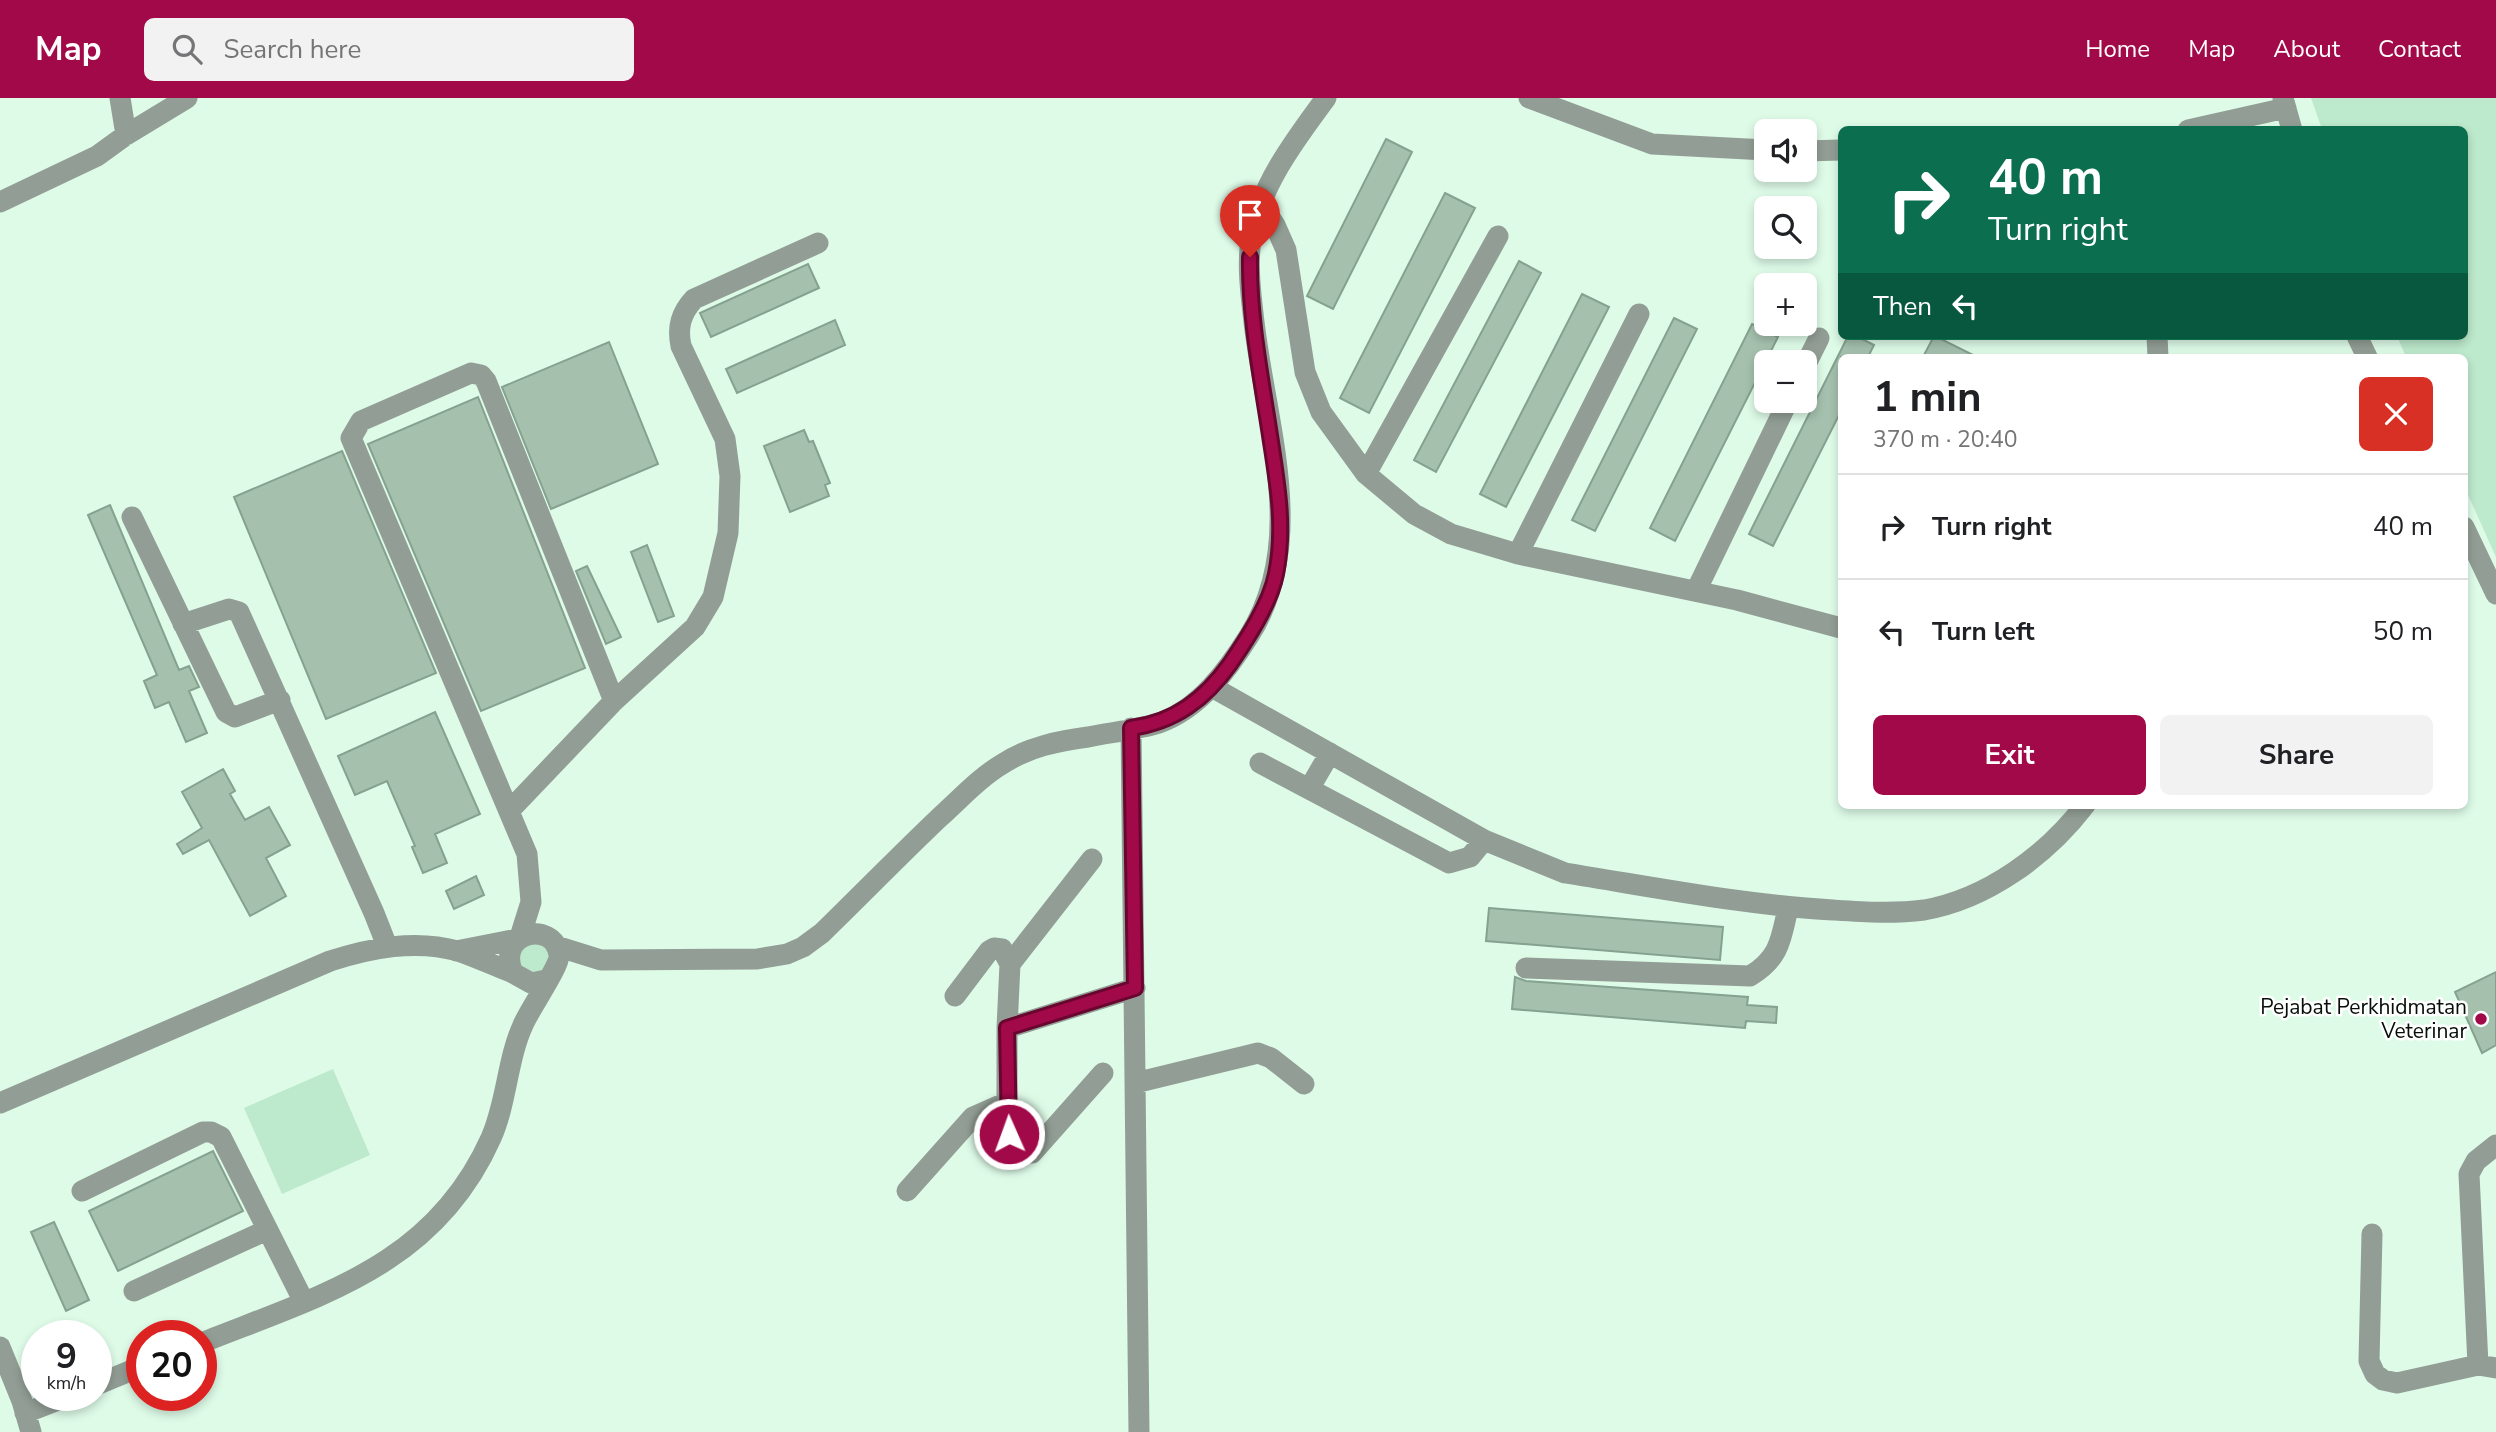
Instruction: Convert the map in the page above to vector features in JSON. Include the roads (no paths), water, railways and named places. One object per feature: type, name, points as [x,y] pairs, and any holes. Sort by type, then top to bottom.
[{"type":"street","points":[[120,98],[126,135]]},
{"type":"street","points":[[0,202],[97,156],[187,98]]},
{"type":"street","points":[[0,1103],[330,961],[387,946],[422,946],[456,951],[531,983],[601,960],[757,960],[787,954],[803,947],[822,933],[989,772],[1007,761],[1053,742],[1155,725],[1172,718],[1212,687],[1251,634],[1275,577],[1281,535],[1280,498],[1250,286],[1252,237],[1261,204],[1298,136],[1326,98]]},
{"type":"street","points":[[1529,98],[1652,144],[1754,149]]},
{"type":"street","points":[[2202,126],[2285,103],[2291,126]]},
{"type":"street","points":[[1817,151],[1838,150]]},
{"type":"street","points":[[1261,204],[1275,225],[1286,250],[1305,372],[1321,412],[1366,474],[1415,514],[1442,529],[1518,554],[1696,591],[1838,627]]},
{"type":"street","points":[[1366,474],[1498,236]]},
{"type":"street","points":[[510,810],[614,701],[695,627],[713,597],[728,533],[730,476],[725,439],[681,346],[678,334],[682,316],[694,299],[818,243]]},
{"type":"street","points":[[1518,554],[1639,314]]},
{"type":"street","points":[[1813,350],[1819,338]]},
{"type":"street","points":[[522,1027],[515,974],[509,955],[519,938],[531,902],[527,854],[351,438],[361,421],[471,373],[481,375],[486,381],[614,701]]},
{"type":"street","points":[[1696,591],[1782,413]]},
{"type":"street","points":[[132,517],[230,715],[235,717],[280,700]]},
{"type":"street","points":[[2468,535],[2496,594]]},
{"type":"street","points":[[183,624],[229,609],[239,612],[387,946]]},
{"type":"street","points":[[1212,687],[1484,841],[1565,873],[1788,908],[1885,914],[1925,909],[1954,901],[1993,884],[2032,860],[2067,829],[2082,809]]},
{"type":"street","points":[[1131,728],[1139,1432]]},
{"type":"street","points":[[1309,789],[1330,753]]},
{"type":"street","points":[[1261,763],[1448,863],[1470,858],[1484,841]]},
{"type":"street","points":[[1010,964],[1092,859]]},
{"type":"street","points":[[217,1337],[356,1280],[393,1258],[435,1224],[468,1183],[492,1135],[522,1027],[559,961],[554,944],[531,902]]},
{"type":"street","points":[[1526,968],[1750,976],[1766,967],[1775,954],[1788,908]]},
{"type":"street","points":[[456,951],[537,933],[554,944],[601,960]]},
{"type":"street","points":[[956,996],[989,951],[994,948],[1002,949],[1010,964],[1007,1028],[1009,1134],[1028,1154],[1032,1153],[1103,1073]]},
{"type":"street","points":[[1007,1028],[1135,988]]},
{"type":"street","points":[[1135,1083],[1258,1053],[1271,1058],[1304,1084]]},
{"type":"street","points":[[907,1191],[973,1117],[1007,1102]]},
{"type":"street","points":[[82,1191],[203,1132],[211,1132],[221,1138],[304,1302]]},
{"type":"street","points":[[2372,1234],[2369,1361],[2375,1374],[2383,1380],[2397,1383],[2487,1366],[2469,1174],[2476,1161],[2496,1145]]},
{"type":"street","points":[[134,1291],[267,1230]]},
{"type":"street","points":[[0,1347],[28,1422],[46,1411]]},
{"type":"place","name":"Pejabat Perkhidmatan Veterinar","points":[[2481,1019]]}]
